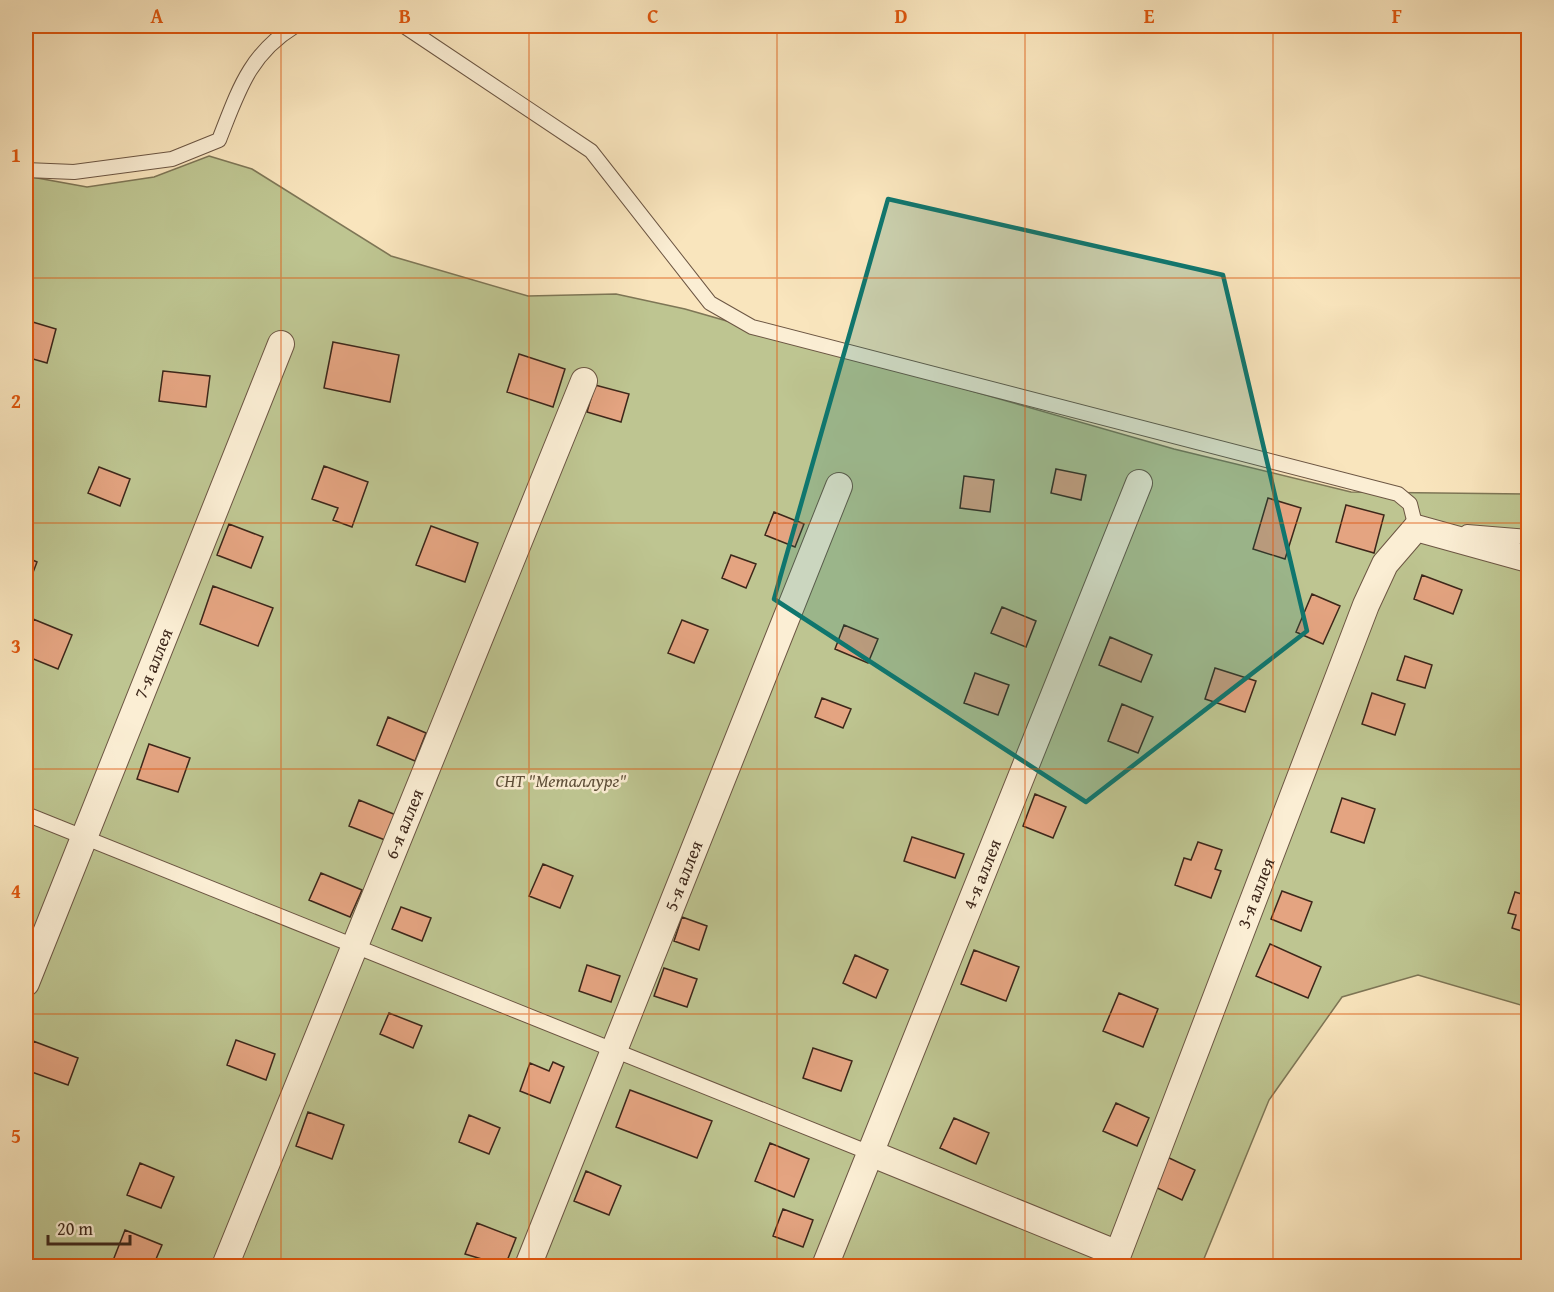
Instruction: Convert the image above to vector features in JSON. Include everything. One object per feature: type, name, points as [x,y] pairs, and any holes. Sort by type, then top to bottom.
[{"type":"street","name":"7-я аллея","points":[[26,983],[281,344]]},
{"type":"street","name":"6-я аллея","points":[[225,1266],[584,381]]},
{"type":"street","name":"4-я аллея","points":[[825,1266],[1139,483]]},
{"type":"street","name":"5-я аллея","points":[[528,1266],[839,486]]},
{"type":"street","points":[[1416,528],[1528,559]]},
{"type":"street","name":"3-я аллея","points":[[1115,1260],[1366,605],[1385,564],[1416,528]]},
{"type":"street","points":[[870,1153],[1115,1260]]},
{"type":"lane","points":[[26,170],[74,172],[172,159],[219,140],[246,73],[278,36],[295,26]]},
{"type":"lane","points":[[404,26],[591,151],[710,303],[752,327],[1398,494],[1410,504],[1416,528],[1528,537]]},
{"type":"lane","points":[[26,814],[870,1153]]},
{"type":"highlighted area","points":[[888,199],[1223,275],[1307,631],[1086,802],[774,599]]},
{"type":"green space","name":"СНТ \"Металлург\"","points":[[209,156],[252,169],[391,256],[528,296],[616,294],[685,309],[1174,449],[1351,492],[1528,494],[1528,1007],[1418,975],[1342,997],[1269,1100],[1201,1266],[26,1266],[26,176],[87,187],[154,177]]},
{"type":"building","points":[[26,320],[56,329],[47,363],[26,357]]},
{"type":"building","points":[[333,342],[399,355],[390,402],[324,388]]},
{"type":"building","points":[[519,354],[565,369],[553,407],[507,392]]},
{"type":"building","points":[[163,371],[210,376],[206,407],[159,401]]},
{"type":"building","points":[[595,385],[629,394],[621,422],[587,412]]},
{"type":"building","points":[[324,466],[368,482],[352,527],[333,520],[338,508],[312,499]]},
{"type":"building","points":[[99,467],[130,479],[120,506],[88,493]]},
{"type":"building","points":[[1056,469],[1086,475],[1081,500],[1051,493]]},
{"type":"building","points":[[964,476],[994,480],[990,512],[960,508]]},
{"type":"building","points":[[1268,498],[1301,508],[1285,559],[1253,549]]},
{"type":"building","points":[[1346,505],[1384,515],[1374,553],[1336,542]]},
{"type":"building","points":[[774,512],[804,524],[795,547],[765,535]]},
{"type":"building","points":[[229,524],[263,537],[251,568],[217,555]]},
{"type":"building","points":[[431,526],[478,543],[465,582],[416,565]]},
{"type":"building","points":[[731,555],[756,564],[746,588],[722,578]]},
{"type":"building","points":[[26,557],[37,562],[26,591]]},
{"type":"building","points":[[1422,575],[1462,590],[1453,614],[1414,599]]},
{"type":"building","points":[[213,586],[273,608],[258,646],[200,624]]},
{"type":"building","points":[[1312,594],[1340,606],[1323,644],[1296,632]]},
{"type":"building","points":[[1002,607],[1036,621],[1026,647],[991,633]]},
{"type":"building","points":[[33,619],[72,635],[58,669],[26,656],[26,636]]},
{"type":"building","points":[[682,620],[708,630],[694,663],[668,653]]},
{"type":"building","points":[[844,625],[878,639],[868,663],[835,649]]},
{"type":"building","points":[[1110,637],[1152,655],[1141,682],[1099,665]]},
{"type":"building","points":[[1405,656],[1432,665],[1425,688],[1397,680]]},
{"type":"building","points":[[1215,668],[1256,681],[1245,712],[1205,699]]},
{"type":"building","points":[[975,673],[1009,685],[998,715],[964,703]]},
{"type":"building","points":[[1372,693],[1405,704],[1395,735],[1362,724]]},
{"type":"building","points":[[822,698],[851,709],[843,728],[815,717]]},
{"type":"building","points":[[1122,704],[1153,717],[1138,753],[1108,741]]},
{"type":"building","points":[[388,717],[426,733],[415,761],[377,745]]},
{"type":"building","points":[[149,744],[190,758],[178,792],[137,779]]},
{"type":"building","points":[[1035,794],[1066,807],[1053,838],[1023,826]]},
{"type":"building","points":[[1342,798],[1375,809],[1364,843],[1331,832]]},
{"type":"building","points":[[359,800],[396,815],[385,840],[349,826]]},
{"type":"building","points":[[912,837],[964,854],[955,878],[904,861]]},
{"type":"building","points":[[1198,842],[1222,850],[1215,869],[1221,871],[1211,898],[1175,885],[1184,858],[1191,860]]},
{"type":"building","points":[[543,864],[573,876],[560,908],[529,896]]},
{"type":"building","points":[[321,873],[362,890],[350,917],[309,900]]},
{"type":"building","points":[[1282,891],[1312,902],[1301,931],[1271,919]]},
{"type":"building","points":[[1515,892],[1528,896],[1528,933],[1512,928],[1516,915],[1508,913]]},
{"type":"building","points":[[401,907],[431,918],[422,941],[392,929]]},
{"type":"building","points":[[682,917],[707,926],[699,950],[674,941]]},
{"type":"building","points":[[1270,944],[1321,967],[1308,998],[1256,976]]},
{"type":"building","points":[[974,950],[1019,967],[1006,1001],[961,984]]},
{"type":"building","points":[[855,955],[888,970],[876,998],[843,983]]},
{"type":"building","points":[[587,965],[620,976],[611,1002],[579,991]]},
{"type":"building","points":[[664,968],[697,979],[687,1007],[654,996]]},
{"type":"building","points":[[1119,993],[1158,1009],[1143,1047],[1103,1031]]},
{"type":"building","points":[[389,1013],[422,1026],[413,1048],[380,1034]]},
{"type":"building","points":[[236,1040],[275,1054],[266,1080],[227,1065]]},
{"type":"building","points":[[33,1041],[78,1058],[68,1085],[26,1070],[26,1060]]},
{"type":"building","points":[[813,1048],[852,1061],[841,1091],[803,1078]]},
{"type":"building","points":[[553,1062],[564,1067],[550,1103],[520,1091],[530,1063],[549,1071]]},
{"type":"building","points":[[630,1090],[712,1121],[697,1158],[616,1127]]},
{"type":"building","points":[[1116,1103],[1149,1118],[1137,1146],[1103,1131]]},
{"type":"building","points":[[308,1112],[344,1125],[332,1159],[296,1146]]},
{"type":"building","points":[[469,1115],[500,1128],[489,1154],[459,1142]]},
{"type":"building","points":[[954,1118],[989,1133],[976,1164],[940,1148]]},
{"type":"building","points":[[770,1143],[809,1159],[794,1197],[755,1181]]},
{"type":"building","points":[[1167,1157],[1195,1170],[1182,1200],[1153,1186]]},
{"type":"building","points":[[140,1163],[174,1177],[161,1208],[127,1195]]},
{"type":"building","points":[[586,1171],[621,1186],[609,1215],[574,1201]]},
{"type":"building","points":[[783,1209],[813,1220],[803,1247],[773,1236]]},
{"type":"building","points":[[477,1223],[516,1238],[505,1266],[465,1254]]},
{"type":"building","points":[[125,1230],[162,1245],[153,1266],[136,1266],[114,1258]]}]
